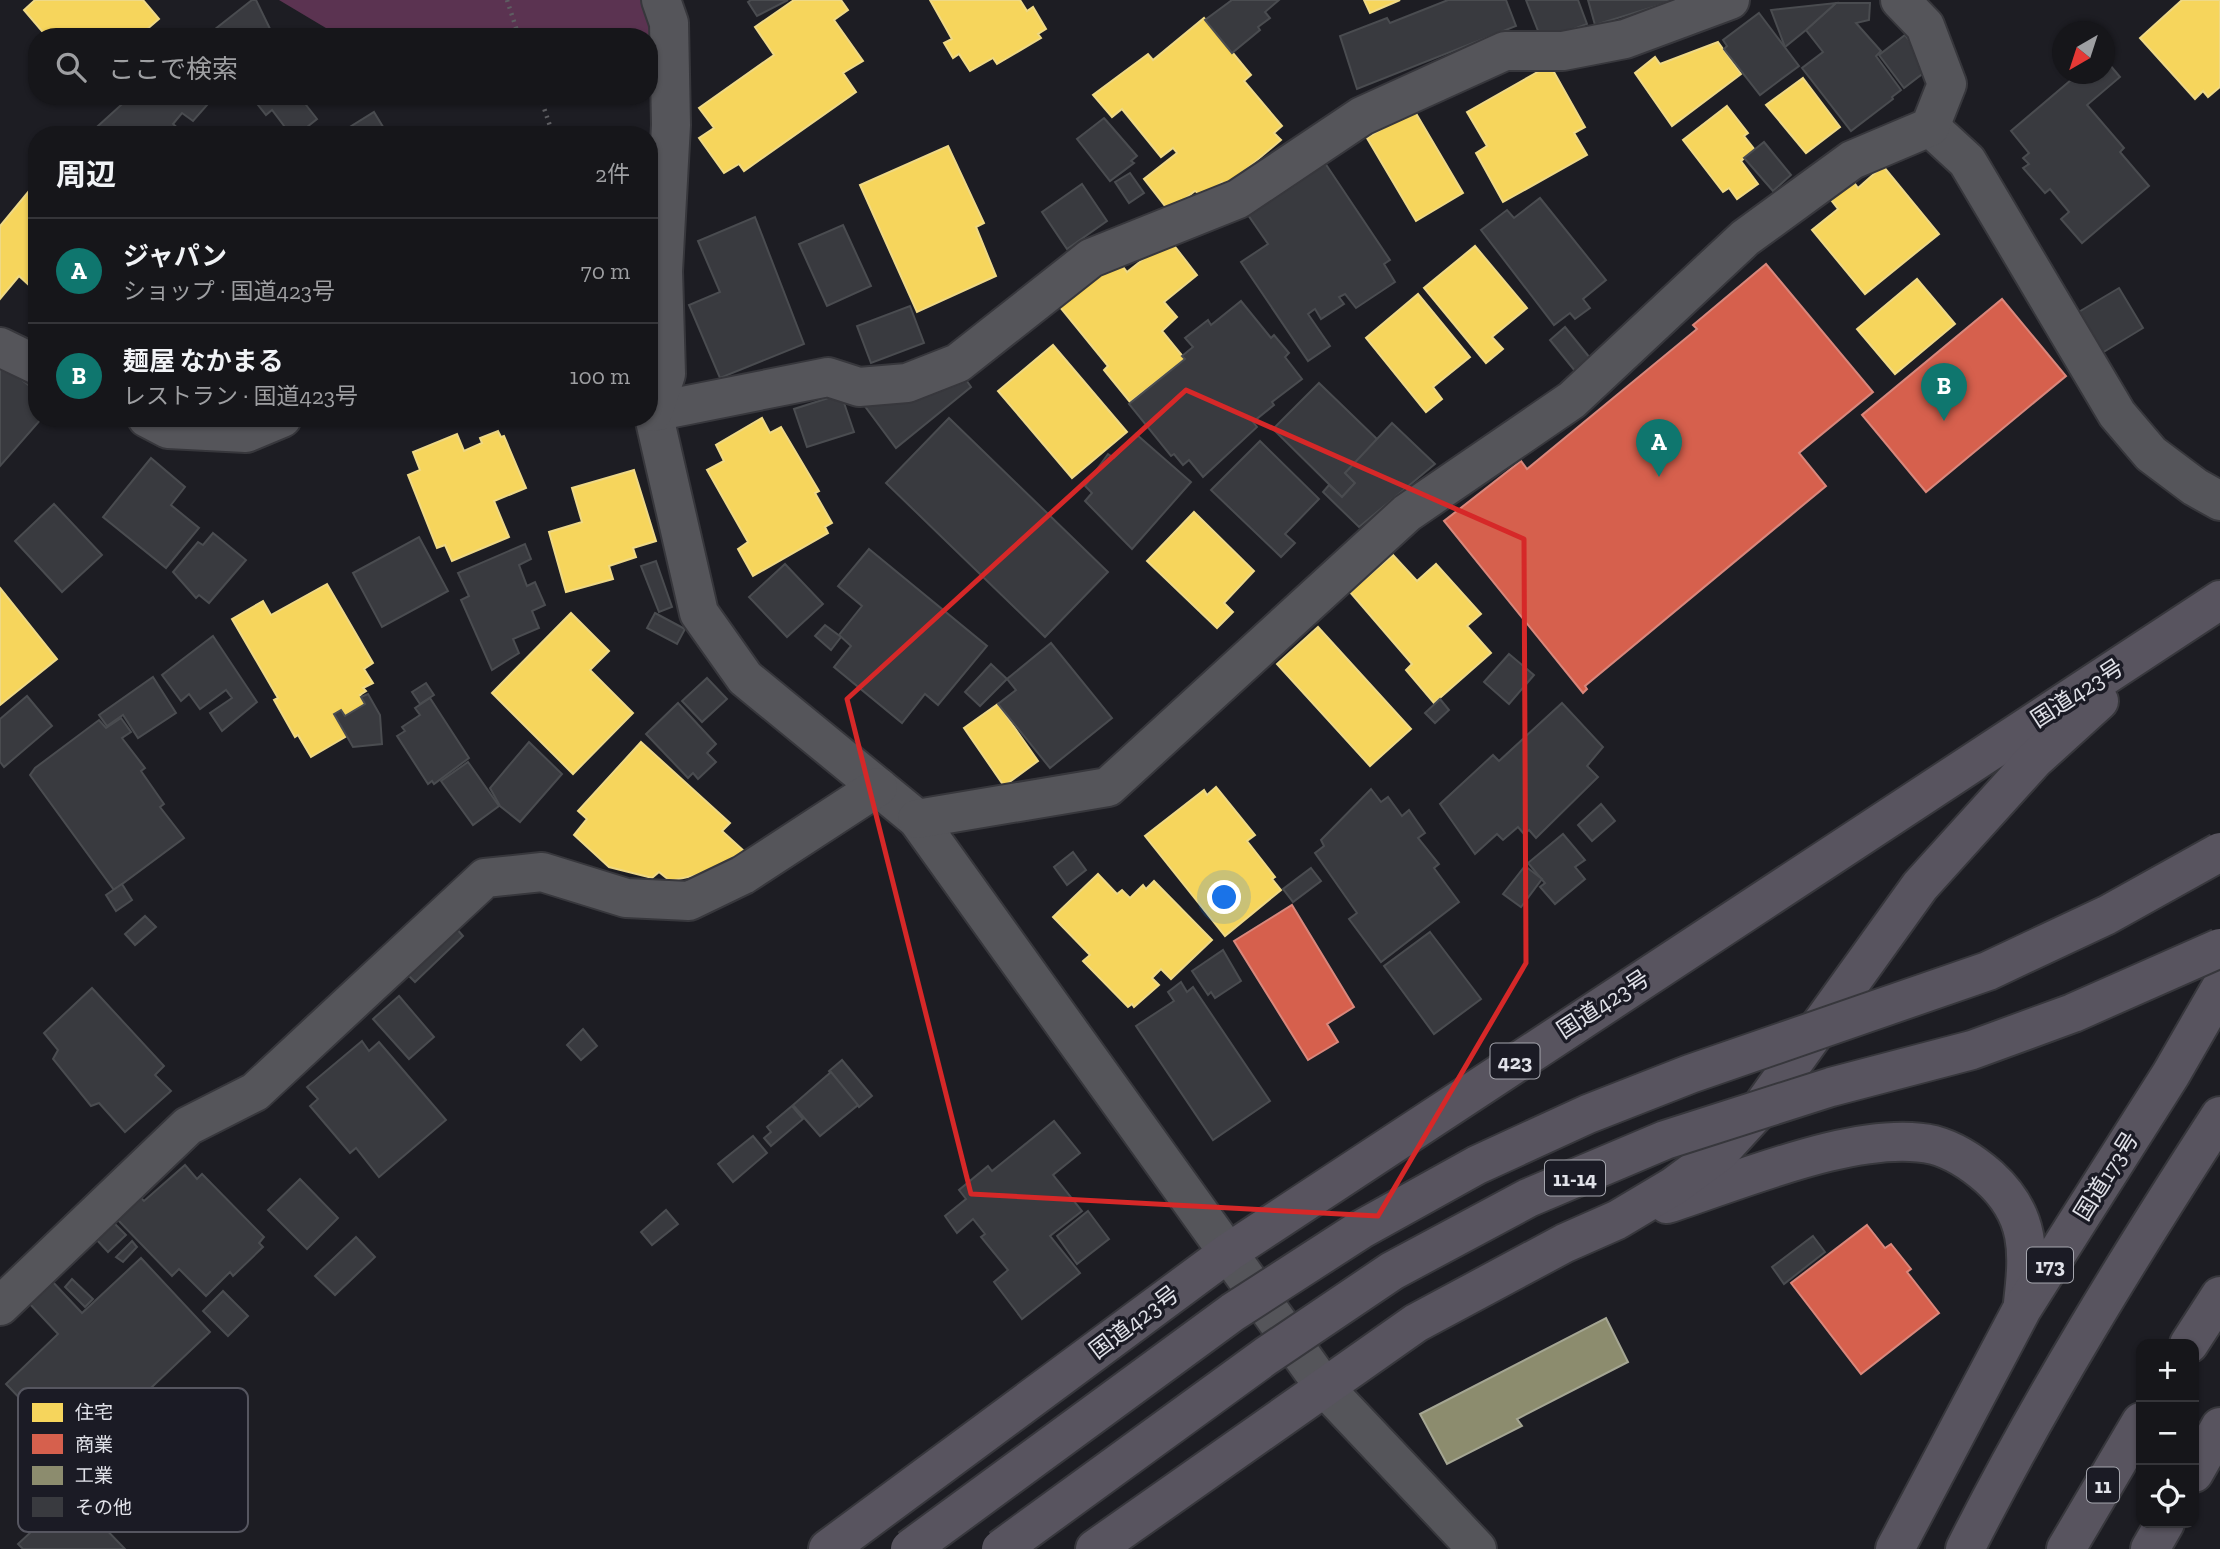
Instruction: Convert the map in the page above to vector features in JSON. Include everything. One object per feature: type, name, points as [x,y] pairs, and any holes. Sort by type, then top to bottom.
[{"type":"highway","name":"国道423号","points":[[828,1549],[1229,1252],[2220,600]]},
{"type":"highway","name":"国道423号","points":[[1095,1549],[1416,1323],[1565,1242],[1617,1220],[1675,1186],[1720,1152],[1763,1105],[1920,886],[2034,760],[2100,700],[2220,609]]},
{"type":"highway","points":[[910,1549],[1233,1312],[1360,1230],[1477,1165],[1588,1114],[1690,1074],[1988,971],[2108,915],[2220,852]]},
{"type":"highway","name":"11-14","points":[[1001,1549],[1266,1356],[1392,1271],[1528,1198],[1665,1140],[1831,1087],[1972,1050],[2073,1013],[2220,948]]},
{"type":"highway","name":"国道173号","points":[[1895,1549],[2022,1309],[2171,1074],[2220,989]]},
{"type":"highway","points":[[1965,1549],[2003,1474],[2106,1294],[2220,1116]]},
{"type":"highway","points":[[1617,1220],[1842,1148],[1886,1142],[1934,1145],[1969,1160],[2001,1188],[2019,1218],[2028,1255],[2022,1309]]},
{"type":"highway","points":[[2192,1339],[2220,1296]]},
{"type":"highway","points":[[2198,1465],[2220,1427]]},
{"type":"highway","name":"11","points":[[2066,1549],[2136,1430]]},
{"type":"highway","points":[[2150,1549],[2162,1528]]},
{"type":"street","points":[[658,394],[666,374],[663,271],[671,125],[669,23],[661,0]]},
{"type":"street","points":[[658,410],[828,377],[859,387],[907,383],[958,363],[1091,258],[1238,199],[1362,116],[1504,51],[1563,51],[1625,39],[1730,0]]},
{"type":"street","points":[[917,819],[1108,787],[1407,513],[1572,400],[1745,238],[1852,160],[1930,127],[1947,84],[1925,26],[1900,0]]},
{"type":"street","points":[[1930,127],[1967,161],[2117,414],[2151,454],[2195,487],[2220,500]]},
{"type":"street","points":[[0,347],[28,361]]},
{"type":"street","points":[[164,427],[246,433],[260,427]]},
{"type":"street","points":[[655,427],[699,613],[745,678],[917,819],[1325,1388],[1477,1549]]},
{"type":"street","points":[[0,1306],[188,1126],[255,1092],[485,878],[542,872],[626,898],[689,901],[743,875],[878,787]]},
{"type":"path","points":[[507,0],[516,28]]},
{"type":"path","points":[[543,105],[550,126]]},
{"type":"highlighted area","points":[[1186,390],[1524,539],[1526,963],[1378,1216],[971,1194],[847,699]]},
{"type":"shaded area","points":[[279,0],[664,0],[667,29],[658,38],[658,28],[326,28]]},
{"type":"building: 住宅","points":[[35,0],[143,0],[159,19],[148,28],[39,28],[24,10]]},
{"type":"building: 住宅","points":[[794,0],[841,0],[848,10],[834,20],[863,61],[843,73],[856,92],[744,171],[739,164],[724,173],[699,138],[714,128],[699,108],[774,55],[755,27]]},
{"type":"building: 住宅","points":[[930,0],[1020,0],[1027,11],[1033,7],[1046,29],[1038,34],[1041,38],[997,64],[993,58],[970,71],[959,54],[953,58],[944,43],[952,39]]},
{"type":"building: 住宅","points":[[1364,0],[1400,0],[1370,13]]},
{"type":"building: 住宅","points":[[2182,0],[2220,0],[2220,87],[2208,97],[2203,91],[2195,99],[2140,38]]},
{"type":"building: 住宅","points":[[1204,18],[1251,75],[1244,81],[1282,126],[1274,133],[1281,140],[1226,186],[1222,182],[1204,197],[1195,191],[1169,211],[1144,179],[1177,153],[1173,148],[1161,157],[1122,109],[1112,117],[1093,95],[1148,54],[1153,60]]},
{"type":"building: 住宅","points":[[1718,42],[1741,74],[1672,126],[1635,73],[1655,57],[1660,64]]},
{"type":"building: 住宅","points":[[1550,65],[1585,127],[1574,133],[1587,155],[1503,202],[1476,153],[1487,146],[1467,112]]},
{"type":"building: 住宅","points":[[1803,78],[1840,127],[1806,153],[1766,105]]},
{"type":"building: 住宅","points":[[1727,106],[1748,133],[1744,136],[1755,150],[1741,161],[1758,184],[1737,199],[1729,188],[1723,192],[1683,140]]},
{"type":"building: 住宅","points":[[1414,110],[1463,193],[1416,221],[1367,138]]},
{"type":"building: 住宅","points":[[948,146],[984,223],[976,227],[996,276],[917,312],[860,185]]},
{"type":"building: 住宅","points":[[1883,166],[1939,234],[1865,294],[1812,230],[1838,209],[1831,200],[1853,181],[1858,188]]},
{"type":"building: 住宅","points":[[28,192],[28,284],[19,276],[0,299],[0,226]]},
{"type":"building: 住宅","points":[[1169,239],[1197,275],[1164,302],[1177,317],[1162,331],[1185,359],[1130,402],[1104,370],[1108,366],[1059,306],[1117,259],[1127,272]]},
{"type":"building: 住宅","points":[[1475,246],[1527,308],[1492,337],[1503,349],[1486,363],[1424,288]]},
{"type":"building: 住宅","points":[[1917,279],[1955,324],[1895,374],[1857,329]]},
{"type":"building: 住宅","points":[[1418,294],[1470,357],[1433,387],[1442,399],[1426,412],[1366,338]]},
{"type":"building: 住宅","points":[[1053,345],[1127,432],[1072,478],[998,391]]},
{"type":"building: 住宅","points":[[762,418],[770,433],[781,427],[819,491],[815,493],[832,523],[825,527],[828,533],[753,576],[738,549],[748,542],[707,470],[724,461],[716,445]]},
{"type":"building: 住宅","points":[[498,431],[501,437],[504,436],[526,488],[494,501],[509,537],[452,561],[445,545],[437,548],[408,475],[420,470],[413,452],[457,434],[464,451],[482,443],[480,438]]},
{"type":"building: 住宅","points":[[634,470],[656,541],[633,548],[636,557],[609,566],[613,579],[566,592],[549,532],[582,522],[572,488]]},
{"type":"building: 住宅","points":[[1194,512],[1254,571],[1224,603],[1233,612],[1217,628],[1147,561]]},
{"type":"building: 住宅","points":[[1393,555],[1417,581],[1436,564],[1481,614],[1467,626],[1491,653],[1434,703],[1406,670],[1412,664],[1350,592]]},
{"type":"building: 住宅","points":[[327,584],[373,663],[364,669],[373,683],[363,688],[366,691],[360,695],[365,704],[345,716],[341,710],[334,714],[347,736],[311,757],[298,735],[295,737],[274,700],[278,698],[232,619],[263,601],[271,615]]},
{"type":"building: 住宅","points":[[0,588],[57,659],[0,705]]},
{"type":"building: 住宅","points":[[571,613],[609,651],[590,670],[633,713],[573,774],[492,693]]},
{"type":"building: 住宅","points":[[1318,627],[1411,729],[1370,766],[1277,664]]},
{"type":"building: 住宅","points":[[998,704],[1038,761],[1004,786],[964,728]]},
{"type":"building: 住宅","points":[[641,742],[730,823],[722,831],[744,851],[706,873],[670,881],[659,872],[652,878],[609,867],[574,835],[587,819],[578,811]]},
{"type":"building: 住宅","points":[[1216,787],[1255,835],[1247,841],[1275,877],[1272,879],[1281,890],[1225,936],[1145,836],[1204,790],[1207,795]]},
{"type":"building: 住宅","points":[[1098,874],[1117,894],[1122,890],[1130,898],[1143,885],[1146,889],[1154,881],[1212,940],[1171,979],[1161,969],[1152,978],[1159,985],[1134,1007],[1132,1004],[1128,1007],[1083,961],[1090,955],[1053,917]]},
{"type":"building: 商業","points":[[1766,264],[1873,392],[1799,453],[1826,486],[1585,686],[1587,689],[1583,693],[1444,521],[1521,461],[1527,469],[1697,329],[1693,325]]},
{"type":"building: 商業","points":[[2002,299],[2066,376],[1926,492],[1862,415]]},
{"type":"building: 商業","points":[[1292,905],[1354,1007],[1327,1024],[1338,1042],[1308,1060],[1234,941]]},
{"type":"building: 商業","points":[[1867,1225],[1885,1248],[1891,1244],[1911,1269],[1907,1272],[1939,1313],[1861,1374],[1791,1283]]},
{"type":"building: 工業","points":[[1606,1318],[1628,1362],[1517,1419],[1522,1426],[1447,1464],[1420,1414]]},
{"type":"building: その他","points":[[252,0],[256,0],[270,28],[216,28]]},
{"type":"building: その他","points":[[788,0],[757,16],[748,2]]},
{"type":"building: その他","points":[[1232,0],[1279,0],[1265,12],[1270,18],[1258,27],[1260,30],[1232,53],[1205,20]]},
{"type":"building: その他","points":[[1448,0],[1506,0],[1516,26],[1357,89],[1340,36],[1387,18],[1390,23]]},
{"type":"building: その他","points":[[1526,0],[1578,0],[1587,24],[1542,41]]},
{"type":"building: その他","points":[[1588,0],[1676,0],[1595,25]]},
{"type":"building: その他","points":[[1836,3],[1870,3],[1869,20],[1856,23],[1881,51],[1876,56],[1901,90],[1851,131],[1802,68],[1823,52],[1806,30]]},
{"type":"building: その他","points":[[1836,3],[1806,30],[1785,47],[1771,10]]},
{"type":"building: その他","points":[[1759,13],[1799,66],[1760,95],[1724,49],[1727,46],[1723,40]]},
{"type":"building: その他","points":[[1905,35],[1930,68],[1904,88],[1879,55]]},
{"type":"building: その他","points":[[2066,84],[2112,84],[2087,105],[2124,148],[2120,152],[2149,186],[2082,243],[2061,219],[2069,212],[2050,189],[2045,193],[2023,168],[2029,164],[2023,158],[2029,153],[2011,131]]},
{"type":"building: その他","points":[[121,105],[207,105],[193,121],[182,113],[173,124],[175,126],[98,126]]},
{"type":"building: その他","points":[[258,105],[306,105],[317,119],[308,126],[284,126],[272,110],[266,115]]},
{"type":"building: その他","points":[[374,112],[383,126],[351,126]]},
{"type":"building: その他","points":[[1104,118],[1137,156],[1131,161],[1134,163],[1110,181],[1077,139]]},
{"type":"building: その他","points":[[1764,142],[1791,175],[1773,191],[1744,158]]},
{"type":"building: その他","points":[[1325,163],[1390,260],[1384,264],[1395,282],[1356,308],[1345,294],[1339,297],[1344,304],[1321,319],[1315,309],[1308,314],[1330,346],[1308,361],[1241,262],[1268,244],[1248,215]]},
{"type":"building: その他","points":[[1130,173],[1144,193],[1129,203],[1115,182]]},
{"type":"building: その他","points":[[1082,184],[1107,221],[1067,249],[1042,212]]},
{"type":"building: その他","points":[[1540,198],[1606,280],[1583,299],[1590,308],[1575,319],[1570,313],[1554,325],[1481,230],[1507,210],[1514,218]]},
{"type":"building: その他","points":[[755,217],[804,344],[720,378],[689,305],[720,292],[698,241]]},
{"type":"building: その他","points":[[843,225],[871,286],[827,306],[799,244]]},
{"type":"building: その他","points":[[2119,288],[2143,328],[2102,353],[2077,313]]},
{"type":"building: その他","points":[[1241,301],[1271,338],[1274,335],[1289,353],[1285,357],[1302,379],[1272,402],[1274,405],[1253,422],[1257,427],[1203,477],[1189,460],[1183,465],[1174,454],[1171,456],[1129,404],[1185,359],[1182,356],[1193,347],[1185,338],[1208,320],[1211,325]]},
{"type":"building: その他","points":[[910,306],[924,343],[871,363],[857,326]]},
{"type":"building: その他","points":[[1565,327],[1590,358],[1575,371],[1550,340]]},
{"type":"building: その他","points":[[3,365],[28,385],[28,427],[34,427],[0,466],[0,368]]},
{"type":"building: その他","points":[[960,371],[971,387],[896,448],[864,405]]},
{"type":"building: その他","points":[[1319,383],[1378,440],[1345,473],[1355,483],[1342,497],[1273,429]]},
{"type":"building: その他","points":[[841,394],[854,432],[807,447],[794,409]]},
{"type":"building: その他","points":[[949,418],[1108,572],[1045,637],[886,483]]},
{"type":"building: その他","points":[[1392,423],[1435,464],[1359,527],[1323,492],[1329,485],[1342,497],[1355,483],[1345,473]]},
{"type":"building: その他","points":[[1136,434],[1191,482],[1132,549],[1085,501],[1092,493],[1085,486],[1108,454],[1114,458]]},
{"type":"building: その他","points":[[1260,441],[1319,499],[1285,534],[1295,543],[1281,557],[1211,490]]},
{"type":"building: その他","points":[[151,458],[185,487],[171,505],[199,528],[166,568],[103,517]]},
{"type":"building: その他","points":[[54,504],[102,555],[62,592],[15,541]]},
{"type":"building: その他","points":[[213,533],[246,560],[209,603],[199,595],[196,598],[173,572],[198,542],[203,545]]},
{"type":"building: その他","points":[[419,537],[448,591],[382,627],[353,573]]},
{"type":"building: その他","points":[[525,544],[531,559],[519,565],[527,586],[535,582],[545,605],[532,611],[539,628],[513,639],[519,653],[492,670],[461,600],[469,596],[458,573]]},
{"type":"building: その他","points":[[869,549],[987,646],[938,705],[925,694],[902,723],[834,667],[851,646],[839,635],[862,606],[838,586]]},
{"type":"building: その他","points":[[656,561],[672,607],[659,612],[641,566]]},
{"type":"building: その他","points":[[785,564],[823,604],[787,637],[749,597]]},
{"type":"building: その他","points":[[655,613],[685,629],[677,644],[647,628]]},
{"type":"building: その他","points":[[825,625],[841,637],[831,650],[815,636]]},
{"type":"building: その他","points":[[213,636],[257,702],[222,731],[210,713],[232,698],[226,690],[200,709],[189,694],[181,701],[162,675]]},
{"type":"building: その他","points":[[1051,643],[1112,718],[1050,768],[998,704],[1016,690],[1007,679]]},
{"type":"building: その他","points":[[1509,654],[1534,675],[1509,704],[1484,682]]},
{"type":"building: その他","points":[[991,664],[1007,679],[980,706],[965,692]]},
{"type":"building: その他","points":[[153,677],[176,713],[138,738],[123,715],[107,726],[99,715]]},
{"type":"building: その他","points":[[707,678],[727,699],[702,722],[682,701]]},
{"type":"building: その他","points":[[426,683],[434,695],[420,704],[412,692]]},
{"type":"building: その他","points":[[368,694],[380,715],[382,744],[353,747],[334,714],[341,710],[345,716],[365,704],[361,697]]},
{"type":"building: その他","points":[[27,696],[52,726],[4,767],[0,762],[0,719]]},
{"type":"building: その他","points":[[430,698],[469,758],[434,784],[432,781],[428,784],[397,736],[405,731],[402,727],[420,715],[415,708]]},
{"type":"building: その他","points":[[1440,699],[1449,710],[1435,723],[1425,713]]},
{"type":"building: その他","points":[[678,703],[716,744],[707,753],[716,762],[698,779],[693,773],[688,778],[646,734]]},
{"type":"building: その他","points":[[1562,703],[1603,747],[1587,766],[1598,777],[1536,838],[1529,830],[1524,834],[1518,827],[1503,840],[1497,834],[1475,854],[1440,804],[1493,755],[1499,761]]},
{"type":"building: その他","points":[[121,718],[131,732],[122,738],[145,768],[141,771],[164,804],[160,807],[184,838],[114,890],[30,775],[35,768],[99,720],[106,728]]},
{"type":"building: その他","points":[[529,742],[562,774],[520,822],[500,806],[490,788]]},
{"type":"building: その他","points":[[468,762],[499,806],[473,825],[441,781]]},
{"type":"building: その他","points":[[1371,789],[1381,802],[1388,797],[1402,816],[1409,810],[1425,833],[1418,838],[1439,864],[1434,868],[1459,902],[1381,962],[1349,919],[1357,913],[1315,853],[1324,846],[1321,840]]},
{"type":"building: その他","points":[[1601,804],[1615,821],[1592,841],[1578,825]]},
{"type":"building: その他","points":[[1563,834],[1585,860],[1575,867],[1585,879],[1555,904],[1540,887],[1545,883],[1528,863]]},
{"type":"building: その他","points":[[1073,852],[1086,870],[1067,885],[1054,867]]},
{"type":"building: その他","points":[[1525,866],[1542,879],[1521,907],[1503,894]]},
{"type":"building: その他","points":[[1311,868],[1321,881],[1293,902],[1283,889]]},
{"type":"building: その他","points":[[122,884],[132,900],[116,911],[106,895]]},
{"type":"building: その他","points":[[145,916],[156,927],[135,945],[125,934]]},
{"type":"building: その他","points":[[456,928],[463,936],[415,982],[407,974]]},
{"type":"building: その他","points":[[1430,932],[1481,999],[1434,1034],[1384,966]]},
{"type":"building: その他","points":[[1223,950],[1241,981],[1215,998],[1211,992],[1208,995],[1192,971]]},
{"type":"building: その他","points":[[1181,982],[1187,992],[1193,987],[1270,1101],[1213,1140],[1136,1026],[1174,1001],[1168,992]]},
{"type":"building: その他","points":[[92,988],[164,1066],[155,1075],[171,1091],[125,1132],[99,1103],[91,1106],[53,1059],[58,1050],[44,1033]]},
{"type":"building: その他","points":[[399,996],[434,1037],[409,1059],[373,1019]]},
{"type":"building: その他","points":[[583,1029],[597,1046],[581,1060],[567,1045]]},
{"type":"building: その他","points":[[362,1041],[369,1051],[379,1042],[446,1120],[379,1177],[356,1148],[350,1153],[310,1106],[318,1099],[307,1087]]},
{"type":"building: その他","points":[[842,1060],[872,1096],[859,1107],[829,1071]]},
{"type":"building: その他","points":[[831,1072],[858,1105],[820,1136],[793,1105]]},
{"type":"building: その他","points":[[792,1106],[803,1119],[771,1146],[764,1138],[771,1132],[767,1127]]},
{"type":"building: その他","points":[[1054,1121],[1080,1153],[1053,1175],[1082,1211],[1050,1236],[1080,1273],[1022,1319],[994,1282],[1008,1270],[981,1237],[985,1234],[973,1219],[957,1233],[945,1216],[966,1199],[959,1190],[988,1166],[992,1171]]},
{"type":"building: その他","points":[[753,1136],[767,1153],[733,1182],[718,1164]]},
{"type":"building: その他","points":[[185,1165],[197,1179],[202,1174],[264,1237],[259,1243],[263,1247],[233,1276],[230,1272],[206,1296],[179,1269],[172,1276],[114,1216],[137,1194],[144,1201]]},
{"type":"building: その他","points":[[300,1179],[338,1218],[307,1249],[268,1210]]},
{"type":"building: その他","points":[[666,1210],[678,1224],[652,1245],[641,1232]]},
{"type":"building: その他","points":[[1088,1211],[1109,1239],[1077,1264],[1057,1236]]},
{"type":"building: その他","points":[[112,1221],[126,1235],[108,1252],[95,1238]]},
{"type":"building: その他","points":[[1813,1236],[1825,1252],[1784,1284],[1772,1267]]},
{"type":"building: その他","points":[[356,1237],[375,1257],[335,1295],[315,1276]]},
{"type":"building: その他","points":[[132,1241],[137,1247],[123,1262],[116,1257]]},
{"type":"building: その他","points":[[141,1258],[210,1332],[151,1388],[18,1388],[18,1397],[6,1384],[58,1334],[28,1302],[51,1280],[82,1313]]},
{"type":"building: その他","points":[[72,1279],[93,1299],[85,1307],[65,1287]]},
{"type":"building: その他","points":[[223,1291],[248,1316],[228,1336],[203,1311]]},
{"type":"building: その他","points":[[31,1532],[109,1532],[125,1549],[23,1549],[18,1544]]},
{"type":"place","name":"麺屋 なかまる","points":[[1944,421]]},
{"type":"place","name":"ジャパン","points":[[1659,477]]}]
